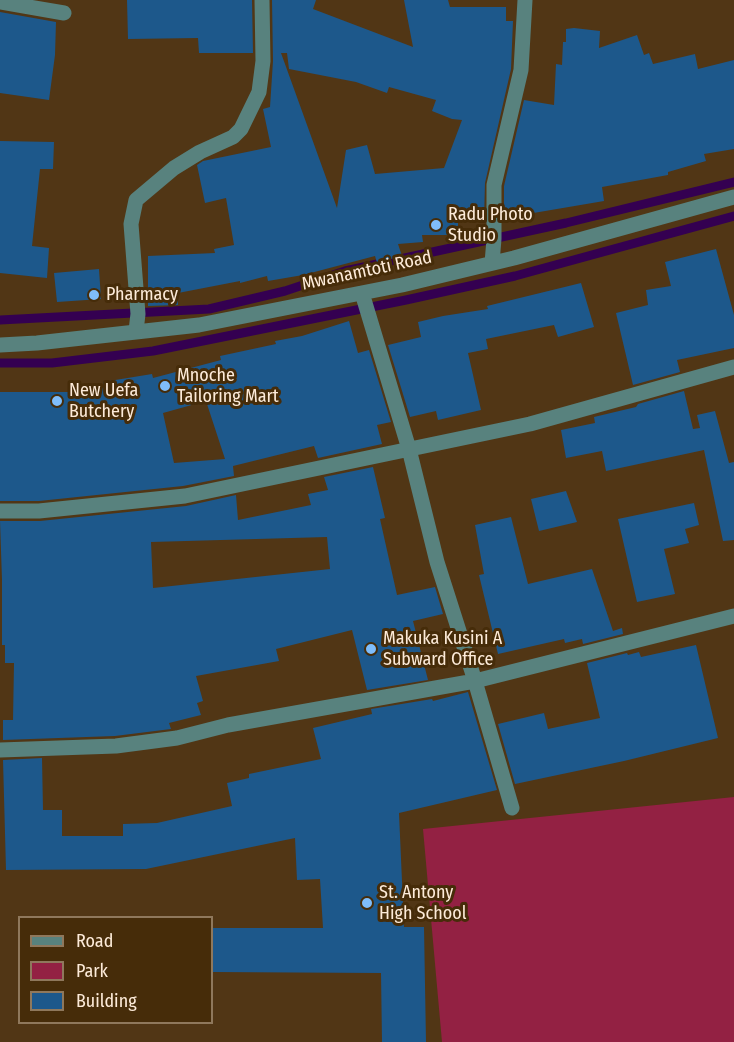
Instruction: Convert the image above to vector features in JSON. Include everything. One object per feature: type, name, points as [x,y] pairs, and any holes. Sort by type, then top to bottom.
[{"type":"street","points":[[136,331],[138,314],[131,224],[136,200],[174,168],[200,152],[233,137],[241,129],[259,92],[263,61],[262,0]]},
{"type":"street","points":[[492,263],[494,185],[521,70],[525,0]]},
{"type":"street","points":[[0,2],[64,13]]},
{"type":"street","name":"Mwanamtoti Road","points":[[0,345],[199,325],[362,293],[492,263],[734,197]]},
{"type":"street","points":[[362,293],[410,449],[437,562],[512,808]]},
{"type":"street","points":[[0,511],[39,511],[185,496],[530,424],[734,367]]},
{"type":"street","points":[[0,750],[116,746],[177,738],[228,725],[475,681],[734,616]]},
{"type":"green space","points":[[734,797],[734,1042],[442,1042],[423,829]]},
{"type":"building","points":[[127,0],[252,0],[253,53],[199,53],[198,38],[128,39]]},
{"type":"building","points":[[272,0],[316,0],[313,9],[413,47],[404,0],[448,0],[450,7],[506,7],[506,21],[513,21],[511,69],[485,183],[484,220],[458,219],[458,235],[422,235],[423,242],[398,244],[402,256],[377,263],[375,256],[303,275],[268,281],[267,276],[240,283],[240,281],[178,293],[178,305],[148,306],[148,256],[215,253],[214,249],[234,245],[226,198],[205,203],[197,165],[203,161],[271,147],[263,109],[270,107],[273,61]],"holes":[[[281,53],[287,53],[289,69],[356,82],[387,93],[389,87],[436,100],[432,111],[452,119],[462,120],[444,168],[375,174],[367,145],[346,150],[337,208]]]},
{"type":"building","points":[[0,12],[56,22],[55,55],[49,100],[0,93]]},
{"type":"building","points":[[566,29],[600,31],[599,48],[637,35],[644,55],[649,53],[653,64],[695,54],[698,69],[734,60],[734,149],[704,154],[706,161],[668,172],[668,175],[602,187],[604,201],[504,218],[504,186],[524,100],[554,105],[556,64],[562,65]]},
{"type":"building","points":[[0,141],[54,142],[53,169],[40,169],[32,246],[49,248],[47,278],[0,273]]},
{"type":"building","points":[[716,249],[734,315],[734,348],[677,360],[680,372],[633,385],[616,313],[648,305],[646,290],[671,286],[665,262]]},
{"type":"building","points":[[99,269],[101,299],[57,302],[54,273]]},
{"type":"building","points":[[581,283],[594,327],[558,337],[554,325],[486,339],[488,349],[468,353],[481,410],[438,420],[436,411],[410,417],[388,345],[421,337],[418,322],[488,309],[487,306]]},
{"type":"building","points":[[349,321],[358,353],[369,350],[391,422],[377,425],[382,444],[318,458],[314,446],[233,466],[234,476],[183,486],[39,501],[0,501],[0,392],[70,392],[70,389],[104,387],[103,382],[152,374],[153,378],[221,360],[220,356],[302,336]],"holes":[[[206,401],[225,459],[174,463],[163,413]]]},
{"type":"building","points":[[684,391],[693,429],[700,428],[697,415],[715,411],[729,463],[734,462],[734,540],[723,541],[704,450],[606,471],[602,451],[566,458],[561,430],[595,423],[594,417],[636,407],[638,404]]},
{"type":"building","points":[[373,467],[385,518],[380,519],[397,595],[435,587],[443,614],[413,621],[428,680],[367,690],[352,630],[276,649],[279,661],[196,676],[203,701],[197,703],[201,715],[169,723],[171,729],[115,736],[3,740],[3,720],[13,720],[14,663],[5,663],[5,645],[2,645],[0,521],[40,521],[186,506],[236,495],[238,520],[311,505],[308,494],[328,490],[324,477]],"holes":[[[327,537],[330,569],[153,588],[151,542]]]},
{"type":"building","points":[[566,491],[577,522],[539,531],[531,499]]},
{"type":"building","points":[[694,503],[699,525],[685,529],[689,543],[664,549],[675,594],[637,602],[618,519]]},
{"type":"building","points":[[511,517],[528,584],[592,569],[613,631],[622,628],[623,634],[583,644],[582,639],[565,643],[564,639],[498,654],[479,575],[484,574],[475,525]]},
{"type":"building","points":[[696,645],[718,738],[515,784],[498,724],[544,713],[548,729],[600,718],[587,663],[627,653],[628,655],[639,652],[641,657]]},
{"type":"building","points":[[468,692],[497,790],[399,813],[404,927],[424,927],[426,1042],[382,1042],[381,973],[213,972],[213,928],[323,928],[320,879],[297,880],[295,838],[146,869],[6,870],[3,760],[42,758],[43,810],[62,810],[62,836],[123,836],[123,824],[157,823],[232,806],[227,783],[249,778],[249,774],[321,759],[313,728],[372,714],[371,709],[432,699],[433,701]]},
{"type":"waterway","points":[[0,320],[209,309],[285,291],[345,271],[566,223],[734,182]]},
{"type":"waterway","points":[[0,363],[52,363],[153,351],[515,276],[734,216]]},
{"type":"place","name":"Radu Photo Studio","points":[[436,225]]},
{"type":"place","name":"Pharmacy","points":[[94,295]]},
{"type":"place","name":"Mnoche Tailoring Mart","points":[[165,386]]},
{"type":"place","name":"New Uefa Butchery","points":[[57,401]]},
{"type":"place","name":"Makuka Kusini A Subward Office","points":[[371,649]]},
{"type":"place","name":"St. Antony High School","points":[[367,903]]}]
